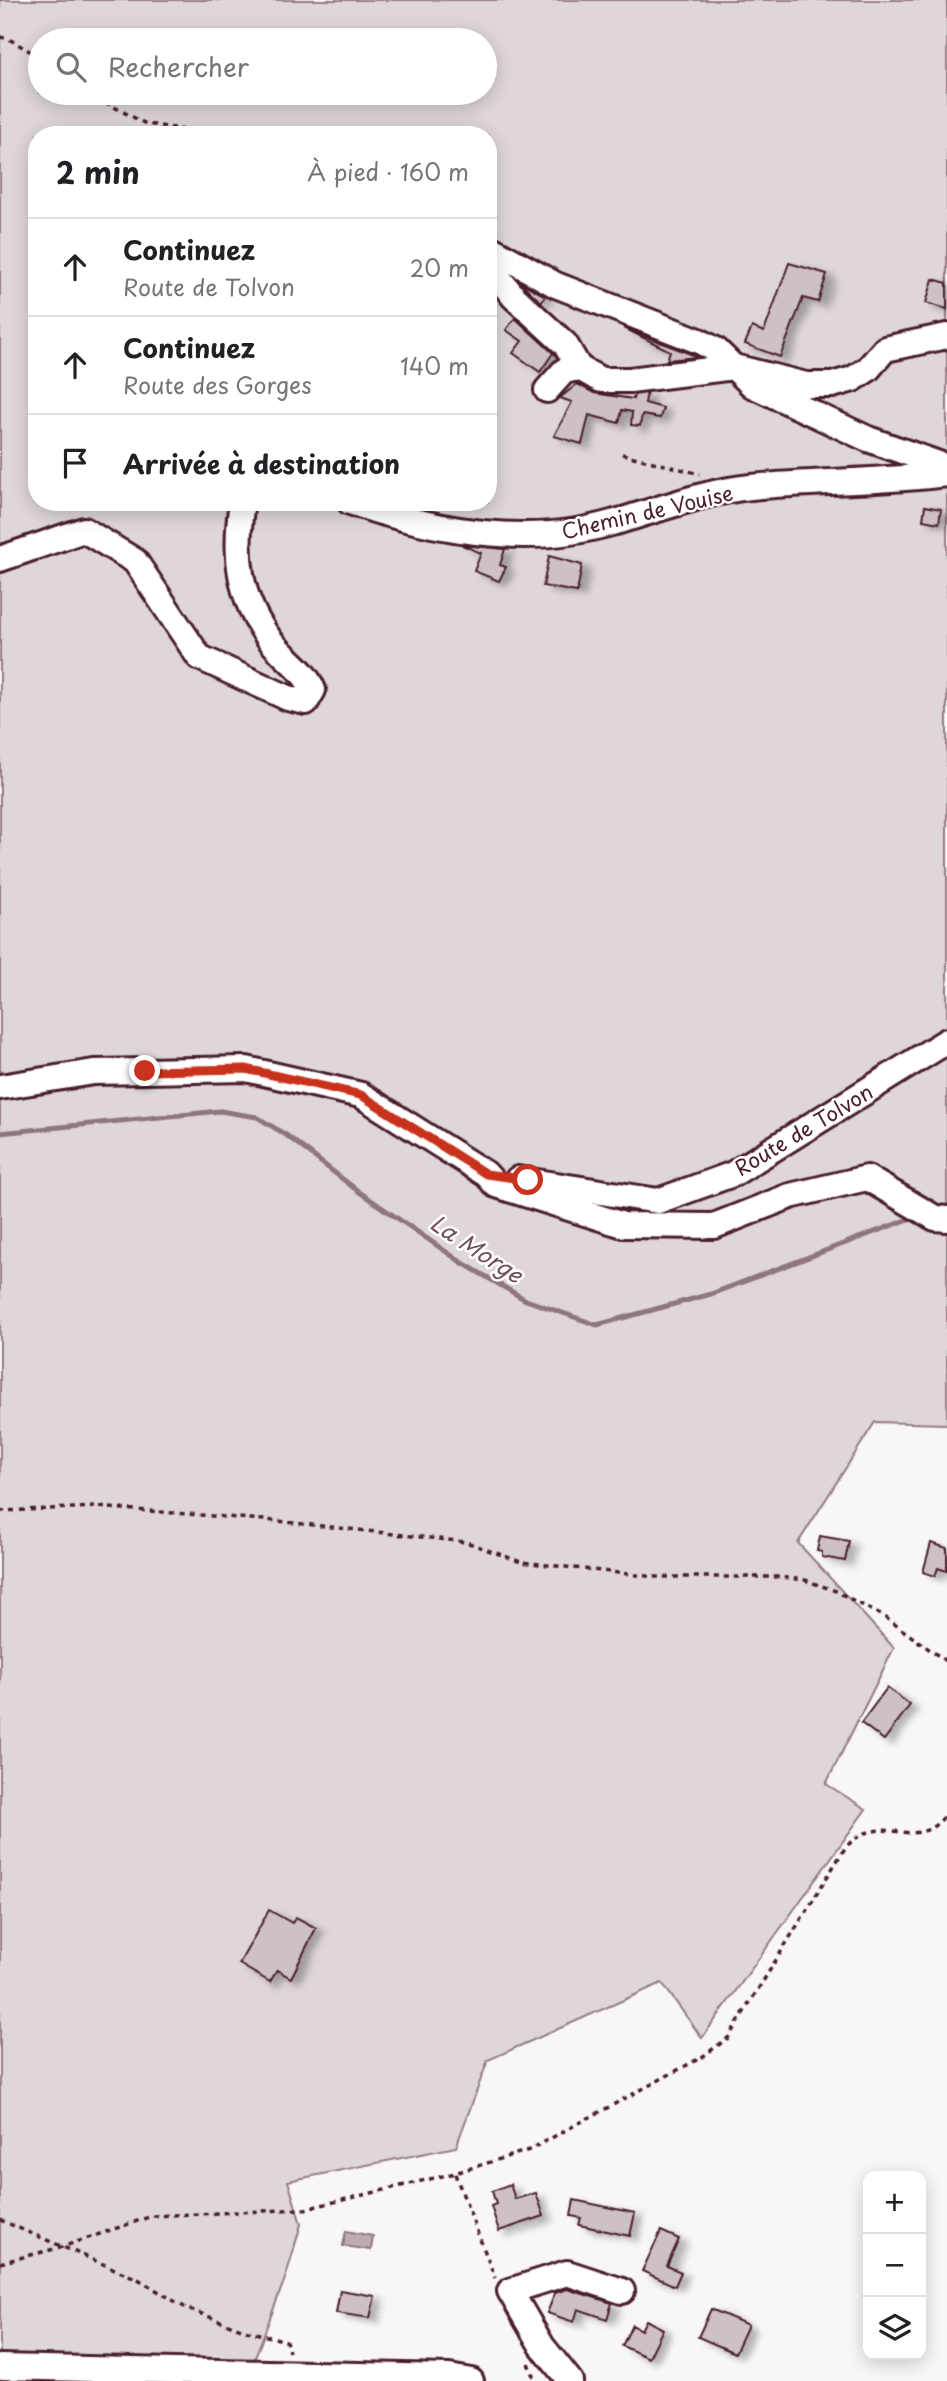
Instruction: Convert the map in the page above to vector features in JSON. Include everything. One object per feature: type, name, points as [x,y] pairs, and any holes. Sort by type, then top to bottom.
[{"type":"street","points":[[497,252],[568,290],[699,341],[734,367],[752,385],[867,439],[947,467]]},
{"type":"street","points":[[497,276],[514,297],[565,344],[579,368],[601,380],[630,380],[734,367],[806,386],[832,385],[853,379],[868,369],[885,349],[947,336]]},
{"type":"street","points":[[547,390],[564,371],[579,368]]},
{"type":"street","name":"Chemin de Vouise","points":[[382,511],[418,521],[482,531],[537,535],[571,532],[749,487],[896,480],[947,474]]},
{"type":"street","points":[[0,559],[85,530],[135,561],[199,657],[288,698],[306,702],[313,690],[309,681],[270,640],[239,572],[237,531],[240,511]]},
{"type":"street","name":"Route de Tolvon","points":[[486,1174],[657,1201],[733,1174],[947,1041]]},
{"type":"street","points":[[0,1087],[94,1072],[246,1069],[361,1095],[486,1174],[496,1185],[623,1224],[713,1226],[790,1196],[867,1178],[941,1219]]},
{"type":"street","points":[[570,2381],[542,2346],[510,2291],[567,2273],[622,2291]]},
{"type":"street","points":[[0,2367],[449,2377],[471,2381]]},
{"type":"path","points":[[0,37],[28,50]]},
{"type":"path","points":[[110,105],[146,124],[160,126]]},
{"type":"path","points":[[622,454],[711,477]]},
{"type":"path","points":[[0,1511],[97,1507],[277,1521],[466,1542],[521,1562],[642,1576],[779,1577],[805,1580],[836,1591],[886,1618],[947,1662]]},
{"type":"path","points":[[0,2263],[62,2247],[152,2216],[304,2209],[455,2173],[529,2150],[702,2057],[728,2038],[845,1848],[856,1836],[869,1829],[925,1833],[937,1825],[947,1813]]},
{"type":"path","points":[[0,2220],[138,2279],[186,2308],[244,2330],[286,2341],[296,2375]]},
{"type":"shaded area","points":[[0,0],[947,0],[947,1424],[875,1422],[798,1543],[894,1648],[826,1784],[866,1809],[702,2038],[662,1983],[488,2060],[456,2147],[288,2181],[301,2224],[286,2276],[253,2363],[0,2354]]},
{"type":"shaded area","points":[[346,2231],[373,2236],[371,2250],[343,2246]]},
{"type":"building","points":[[789,263],[827,274],[818,302],[803,298],[780,357],[745,344],[752,327],[764,332]]},
{"type":"building","points":[[933,279],[947,283],[947,309],[926,303]]},
{"type":"building","points":[[522,283],[545,296],[541,302],[525,287]]},
{"type":"building","points":[[515,318],[553,353],[540,372],[513,353],[522,341],[506,330]]},
{"type":"building","points":[[624,328],[697,357],[667,360],[670,351]]},
{"type":"building","points":[[577,384],[594,393],[633,399],[634,395],[647,393],[645,403],[663,408],[660,418],[642,415],[640,426],[631,425],[632,412],[622,410],[619,423],[589,415],[582,444],[554,436],[572,402],[560,398]]},
{"type":"building","points":[[925,506],[941,509],[939,523],[923,520]]},
{"type":"building","points":[[462,545],[505,549],[500,565],[506,567],[499,581],[474,571],[481,553]]},
{"type":"building","points":[[549,556],[582,565],[577,592],[543,586]]},
{"type":"building","points":[[820,1536],[849,1541],[845,1561],[822,1557],[822,1552],[817,1551]]},
{"type":"building","points":[[931,1543],[947,1548],[947,1571],[938,1568],[935,1576],[923,1572]]},
{"type":"building","points":[[887,1688],[910,1705],[884,1740],[861,1723]]},
{"type":"building","points":[[269,1910],[292,1923],[296,1917],[316,1928],[291,1978],[277,1970],[270,1982],[239,1964]]},
{"type":"building","points":[[510,2184],[515,2199],[536,2193],[544,2216],[499,2231],[491,2206],[496,2204],[492,2191]]},
{"type":"building","points":[[574,2200],[635,2213],[630,2236],[579,2225],[581,2218],[571,2216]]},
{"type":"building","points":[[661,2231],[679,2239],[667,2266],[681,2272],[675,2286],[642,2271]]},
{"type":"building","points":[[567,2289],[612,2303],[607,2319],[578,2309],[574,2322],[547,2313],[555,2293]]},
{"type":"building","points":[[340,2290],[375,2296],[370,2318],[336,2313]]},
{"type":"building","points":[[711,2309],[748,2325],[735,2353],[698,2337]]},
{"type":"building","points":[[646,2320],[663,2329],[649,2358],[622,2346],[632,2325],[641,2330]]},
{"type":"waterway","name":"La Morge","points":[[0,1133],[220,1111],[257,1117],[286,1135],[358,1191],[461,1262],[526,1300],[597,1325],[711,1294],[917,1216]]},
{"type":"route","points":[[145,1071],[246,1069],[361,1095],[486,1174],[528,1180]]}]
